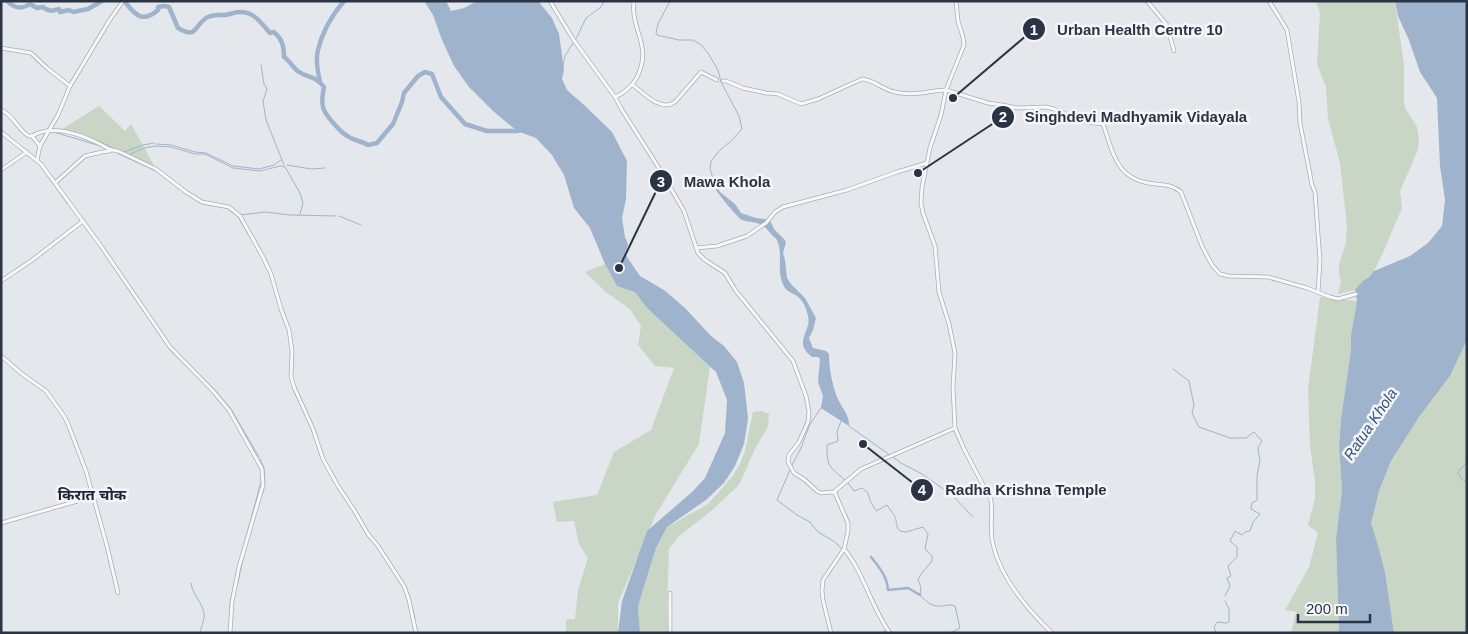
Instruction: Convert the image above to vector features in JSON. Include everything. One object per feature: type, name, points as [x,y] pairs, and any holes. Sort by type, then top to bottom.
[{"type":"street","points":[[37,160],[40,146],[58,115],[70,86],[123,1]]},
{"type":"street","points":[[615,96],[619,96],[633,85],[640,72],[644,52],[633,12],[634,1]]},
{"type":"street","points":[[956,1],[958,21],[964,45],[946,90],[941,115],[932,141],[922,187],[921,204],[935,246],[939,292],[949,324],[955,353],[953,388],[955,428],[964,450],[991,500],[993,509],[992,536],[1003,571],[1021,600],[1052,633]]},
{"type":"street","points":[[1147,1],[1167,25],[1174,51]]},
{"type":"street","points":[[1269,1],[1287,30],[1302,133],[1315,192],[1320,261],[1318,292]]},
{"type":"street","points":[[550,2],[573,40],[615,96],[657,165],[684,211],[698,253],[725,274],[736,291],[793,361],[806,396],[809,412],[808,422],[799,442],[789,455],[788,462],[794,473],[817,491],[835,494],[848,523],[844,549],[823,580],[823,600],[830,633]]},
{"type":"street","points":[[1,48],[31,53],[70,86]]},
{"type":"street","points":[[633,85],[654,102],[670,105],[675,102],[701,72],[718,80]]},
{"type":"street","points":[[723,82],[726,81],[743,88],[778,94],[801,104],[818,99],[862,79],[896,93],[923,93],[946,90],[1002,106],[1018,108],[1046,107],[1085,122],[1103,124],[1116,159],[1126,174],[1150,184],[1170,185],[1181,192],[1202,246],[1212,265],[1220,274],[1268,277],[1338,299],[1356,294]]},
{"type":"street","points":[[1,110],[4,110],[12,118],[26,135],[32,136],[49,130],[72,134],[100,144],[112,151]]},
{"type":"street","points":[[1,132],[37,160],[55,183],[170,347],[229,410],[262,469],[263,485],[239,567],[232,602],[230,633]]},
{"type":"street","points":[[32,136],[40,146]]},
{"type":"street","points":[[1,170],[27,152]]},
{"type":"street","points":[[55,183],[85,156],[98,152],[118,152],[156,169],[202,202],[229,207],[240,216],[271,274],[289,330],[292,351],[291,376],[294,387],[313,428],[323,459],[368,534],[404,586],[416,633]]},
{"type":"street","points":[[696,248],[717,246],[747,236],[762,227],[775,212],[783,207],[847,190],[928,163]]},
{"type":"street","points":[[1,281],[83,221]]},
{"type":"street","points":[[1,356],[15,369],[46,391],[64,416],[76,444],[92,494],[118,593]]},
{"type":"street","points":[[835,494],[835,491],[856,472],[955,428]]},
{"type":"street","points":[[1,523],[88,498],[92,494]]},
{"type":"street","points":[[844,549],[852,560],[890,633]]},
{"type":"street","points":[[670,594],[670,633]]},
{"type":"green space","points":[[1316,1],[1395,1],[1404,66],[1405,108],[1417,127],[1419,142],[1417,152],[1400,191],[1402,208],[1374,271],[1355,290],[1338,294],[1341,281],[1339,265],[1346,242],[1347,226],[1340,163],[1328,119],[1326,87],[1317,64],[1320,13]]},
{"type":"green space","points":[[99,106],[125,131],[131,124],[156,169],[84,138],[59,131]]},
{"type":"green space","points":[[605,264],[617,286],[635,291],[647,308],[710,366],[699,444],[656,514],[618,603],[618,633],[566,632],[566,620],[575,619],[578,590],[588,558],[579,544],[574,521],[557,522],[553,502],[597,495],[614,452],[651,430],[674,368],[655,366],[638,345],[641,326],[630,309],[607,293],[585,272]]},
{"type":"green space","points":[[1320,297],[1357,301],[1351,335],[1351,350],[1339,445],[1342,490],[1336,538],[1339,633],[1291,633],[1296,612],[1285,610],[1309,567],[1318,533],[1308,525],[1315,499],[1315,480],[1310,446],[1308,389]]},
{"type":"green space","points":[[1467,336],[1467,633],[1394,633],[1385,572],[1370,523],[1379,491],[1391,461],[1419,417],[1450,376]]},
{"type":"green space","points":[[762,411],[769,414],[768,427],[755,449],[739,485],[711,511],[678,537],[669,549],[668,633],[640,633],[638,606],[656,548],[667,527],[708,504],[732,477],[745,451],[753,412]]},
{"type":"water","points":[[424,1],[446,1],[451,11],[464,8],[477,1],[539,2],[552,18],[559,34],[564,70],[562,79],[567,90],[612,132],[627,161],[626,199],[622,218],[628,244],[625,254],[640,276],[664,290],[685,308],[711,336],[724,346],[737,362],[744,383],[748,418],[744,444],[735,466],[724,483],[706,500],[667,527],[656,548],[638,606],[640,633],[618,633],[622,601],[647,531],[692,492],[705,478],[725,433],[727,400],[716,372],[647,308],[635,292],[617,286],[605,264],[590,228],[574,208],[564,175],[552,155],[536,138],[517,131],[469,87],[454,66],[433,15]]},
{"type":"water","name":"Ratua Khola","points":[[1395,1],[1467,1],[1467,336],[1450,376],[1419,417],[1391,461],[1379,491],[1371,523],[1385,572],[1394,633],[1339,633],[1336,538],[1342,490],[1339,446],[1351,350],[1351,335],[1357,301],[1355,290],[1374,271],[1410,256],[1428,243],[1442,226],[1445,200],[1440,166],[1437,98],[1420,72],[1398,16]]},
{"type":"water","points":[[718,187],[720,192],[735,204],[741,213],[771,222],[774,229],[786,242],[783,253],[787,278],[805,298],[816,318],[809,338],[813,348],[826,351],[829,354],[834,387],[847,415],[849,426],[821,408],[823,396],[818,382],[820,359],[812,357],[806,352],[803,341],[808,327],[807,314],[801,300],[786,290],[782,282],[780,252],[777,240],[762,225],[742,220],[715,188]]},
{"type":"waterway","points":[[7,1],[18,7],[30,4],[37,8],[43,7],[52,11],[59,9],[60,12],[88,9],[102,1]]},
{"type":"waterway","points":[[320,82],[317,54],[322,37],[335,12],[344,1]]},
{"type":"waterway","points":[[576,39],[586,18],[601,7],[604,1]]},
{"type":"waterway","points":[[670,1],[658,24],[657,35],[679,40],[693,40],[700,44],[718,70],[721,82],[739,116],[742,129],[711,161],[710,169],[716,188]]},
{"type":"waterway","points":[[125,2],[136,14],[144,17],[153,14],[158,10],[158,7],[169,7],[178,28],[189,32],[194,31],[202,21],[210,16],[239,12],[249,13],[270,33],[274,32],[279,37],[283,46],[284,57],[295,69],[318,81],[324,87],[323,107],[334,124],[346,135],[368,145],[377,143],[393,124],[404,93],[418,76],[425,72],[432,74],[441,97],[465,124],[487,131],[522,130]]},
{"type":"waterway","points":[[563,65],[565,56],[573,43]]},
{"type":"waterway","points":[[261,65],[264,84],[267,89],[263,101],[266,120],[284,165]]},
{"type":"waterway","points":[[57,133],[97,145]]},
{"type":"waterway","points":[[98,141],[117,150]]},
{"type":"waterway","points":[[124,152],[154,143]]},
{"type":"waterway","points":[[156,144],[171,145],[206,153],[233,166],[259,169],[274,165],[281,160]]},
{"type":"waterway","points":[[128,155],[144,148],[155,146],[171,147],[195,154],[205,154],[233,168],[260,171],[280,166],[285,167],[300,193],[303,203],[300,214]]},
{"type":"waterway","points":[[117,153],[156,171],[195,199]]},
{"type":"waterway","points":[[39,164],[67,203]]},
{"type":"waterway","points":[[287,165],[311,169],[325,168]]},
{"type":"waterway","points":[[63,192],[98,239]]},
{"type":"waterway","points":[[203,204],[221,207]]},
{"type":"waterway","points":[[227,208],[238,217],[254,244]]},
{"type":"waterway","points":[[240,215],[266,212],[290,215],[336,216]]},
{"type":"waterway","points":[[339,216],[361,225]]},
{"type":"waterway","points":[[266,259],[271,271]]},
{"type":"waterway","points":[[14,270],[25,263]]},
{"type":"waterway","points":[[117,272],[167,345]]},
{"type":"waterway","points":[[169,349],[212,392]]},
{"type":"waterway","points":[[183,358],[231,409],[259,457]]},
{"type":"waterway","points":[[1173,369],[1189,381],[1194,405],[1192,413],[1199,427],[1230,438],[1246,438],[1254,432],[1262,441],[1258,448],[1260,461],[1257,475],[1257,500],[1252,503],[1251,509],[1260,514],[1253,522],[1250,531],[1242,535],[1235,531],[1230,541],[1237,547],[1237,557],[1228,566],[1231,576],[1227,578],[1230,586],[1225,596]]},
{"type":"waterway","points":[[294,391],[303,410]]},
{"type":"waterway","points":[[791,467],[810,424],[821,408]]},
{"type":"waterway","points":[[841,421],[837,432],[838,441],[827,445],[827,452],[830,466],[845,480]]},
{"type":"waterway","points":[[849,426],[901,463],[922,474],[952,495],[973,517]]},
{"type":"waterway","points":[[260,459],[264,468],[265,485]]},
{"type":"waterway","points":[[1467,460],[1458,473],[1467,483]]},
{"type":"waterway","points":[[790,470],[777,500],[810,522],[818,532],[835,542],[842,549]]},
{"type":"waterway","points":[[332,471],[336,479]]},
{"type":"waterway","points":[[245,541],[261,482]]},
{"type":"waterway","points":[[848,483],[854,491],[862,488],[868,493],[876,511],[887,505],[895,516],[897,527],[900,531],[906,532],[923,527],[928,534],[925,549],[932,556],[932,561],[918,579],[921,588],[920,595],[933,605],[955,606],[960,628],[950,633]]},
{"type":"waterway","points":[[262,495],[264,489]]},
{"type":"waterway","points":[[238,582],[244,554]]},
{"type":"waterway","points":[[871,557],[880,568],[888,590],[908,588],[920,595]]},
{"type":"waterway","points":[[230,614],[230,603],[237,571]]},
{"type":"waterway","points":[[191,583],[204,613],[200,633]]},
{"type":"waterway","points":[[406,587],[410,597]]},
{"type":"waterway","points":[[1216,633],[1214,627],[1217,622],[1229,622],[1229,609],[1225,601]]},
{"type":"waterway","points":[[412,606],[415,619]]},
{"type":"place","name":"Urban Health Centre 10","points":[[953,98]]},
{"type":"place","name":"Singhdevi Madhyamik Vidayala","points":[[918,173]]},
{"type":"place","name":"Mawa Khola","points":[[619,268]]},
{"type":"place","name":"Radha Krishna Temple","points":[[863,444]]},
{"type":"district","name":"किरात चोक","points":[[92,494]]}]
